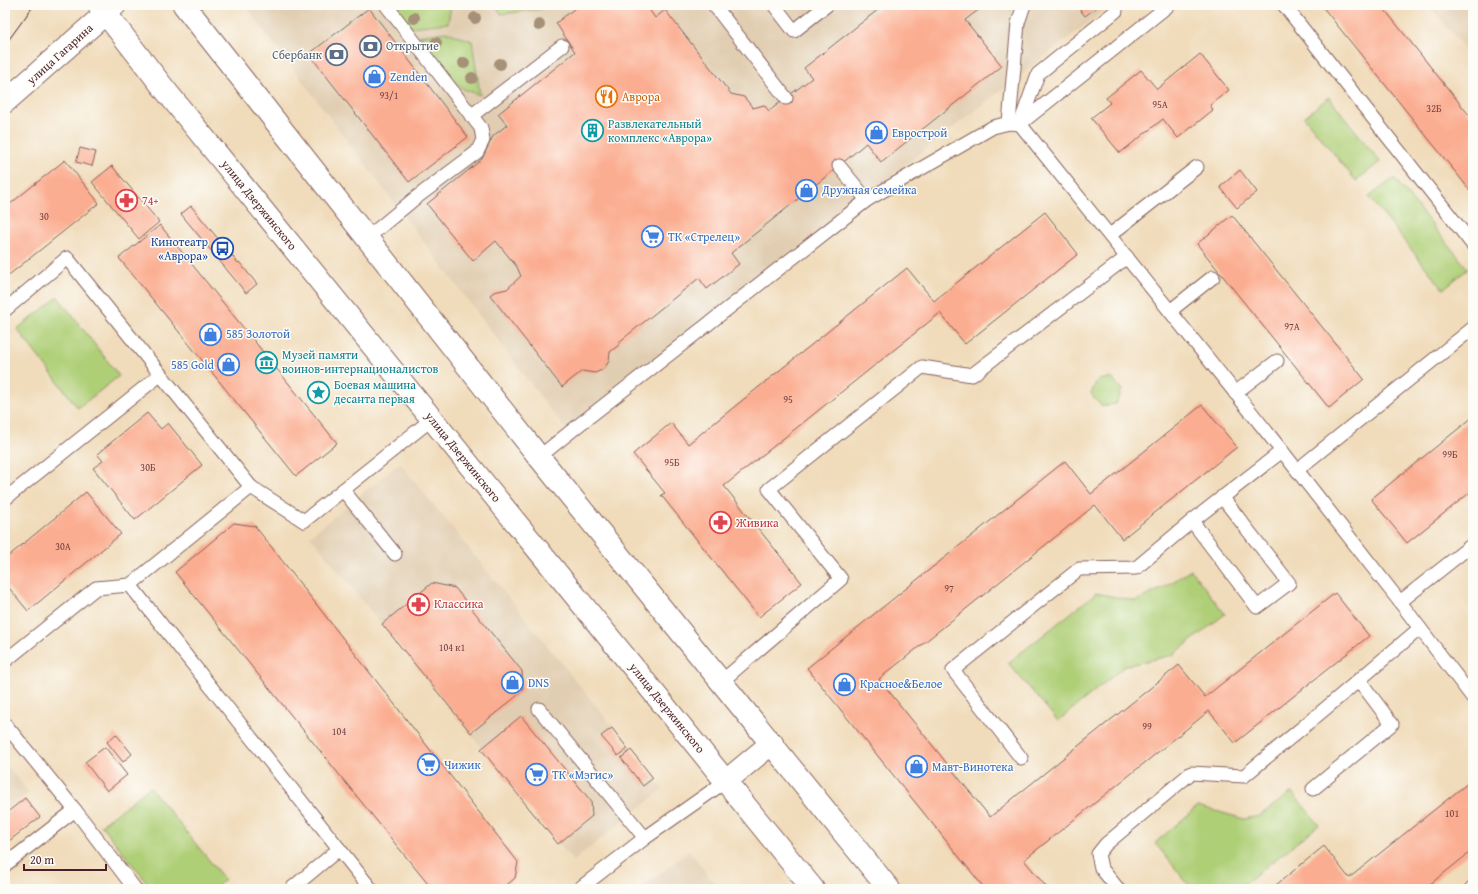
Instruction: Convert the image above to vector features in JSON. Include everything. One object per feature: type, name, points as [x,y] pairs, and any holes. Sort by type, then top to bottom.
[{"type":"main road","points":[[184,5],[539,457],[890,889]]},
{"type":"main road","name":"улица Гагарина","points":[[5,102],[106,8]]},
{"type":"main road","name":"улица Дзержинского","points":[[106,8],[166,91],[813,889]]},
{"type":"main road","points":[[726,781],[772,743]]},
{"type":"lane","points":[[367,238],[413,200],[477,152],[483,140],[480,128],[386,5]]},
{"type":"lane","points":[[714,5],[786,98]]},
{"type":"lane","points":[[774,5],[794,31],[827,5]]},
{"type":"lane","points":[[1024,5],[1018,23],[1015,124],[1110,235],[1297,470],[1473,698]]},
{"type":"lane","points":[[539,457],[867,200],[993,127],[1015,124],[1169,5]]},
{"type":"lane","points":[[1284,5],[1473,245]]},
{"type":"lane","points":[[1015,124],[1038,74],[1116,11]]},
{"type":"lane","points":[[471,116],[562,46]]},
{"type":"lane","points":[[839,166],[867,200]]},
{"type":"lane","points":[[1110,235],[1197,167]]},
{"type":"lane","points":[[722,681],[842,579],[769,489],[922,367],[972,375],[1127,257]]},
{"type":"lane","points":[[5,310],[67,258],[251,487],[304,521],[432,420]]},
{"type":"lane","points":[[1170,311],[1213,278]]},
{"type":"lane","points":[[1297,470],[1473,328]]},
{"type":"lane","points":[[1235,393],[1277,361]]},
{"type":"lane","points":[[5,499],[160,375]]},
{"type":"lane","points":[[1021,758],[953,670],[1079,570],[1136,568],[1192,521],[1282,451]]},
{"type":"lane","points":[[5,661],[96,588],[130,585],[251,487]]},
{"type":"lane","points":[[343,490],[395,554]]},
{"type":"lane","points":[[1192,521],[1257,607],[1289,583],[1222,497]]},
{"type":"lane","points":[[1400,602],[1473,544]]},
{"type":"lane","points":[[130,585],[371,889]]},
{"type":"lane","points":[[1118,889],[1101,868],[1098,854],[1106,844],[1191,774],[1244,776],[1419,629]]},
{"type":"lane","points":[[1313,789],[1392,724],[1359,680]]},
{"type":"lane","points":[[539,708],[645,838]]},
{"type":"lane","points":[[5,724],[75,810],[135,889]]},
{"type":"lane","points":[[579,889],[645,838],[726,781]]},
{"type":"lane","points":[[5,865],[75,810]]},
{"type":"lane","points":[[291,889],[340,849]]},
{"type":"shaded area","points":[[245,5],[1111,5],[565,429]]},
{"type":"shaded area","points":[[1429,5],[1473,5],[1473,59]]},
{"type":"shaded area","points":[[400,463],[663,789],[573,861],[310,536]]},
{"type":"shaded area","points":[[5,763],[29,793],[5,810]]},
{"type":"shaded area","points":[[690,851],[718,889],[639,889]]},
{"type":"green space","points":[[394,5],[451,5],[448,23],[411,27]]},
{"type":"green space","points":[[496,5],[543,5],[542,9],[501,14]]},
{"type":"green space","points":[[447,32],[472,41],[480,95],[463,89],[452,79],[418,36]]},
{"type":"green space","points":[[1329,97],[1380,162],[1356,181],[1304,117]]},
{"type":"green space","points":[[1394,178],[1468,269],[1443,289],[1369,197]]},
{"type":"green space","points":[[58,297],[119,376],[78,408],[17,329]]},
{"type":"green space","points":[[1112,378],[1122,390],[1116,404],[1101,406],[1091,394],[1097,380]]},
{"type":"green space","points":[[1191,570],[1225,614],[1173,655],[1125,666],[1058,721],[1008,663],[1096,593],[1136,601],[1163,588]]},
{"type":"green space","points":[[150,787],[225,880],[213,889],[152,889],[101,825]]},
{"type":"green space","points":[[1292,792],[1319,825],[1238,889],[1192,889],[1155,843],[1198,806],[1244,819],[1259,816]]},
{"type":"building","points":[[579,5],[646,5],[655,18],[665,10],[731,94],[744,97],[753,108],[764,105],[769,111],[812,78],[804,68],[884,5],[985,5],[965,20],[1002,66],[881,162],[866,143],[731,253],[739,264],[707,289],[699,278],[619,342],[620,344],[610,352],[609,361],[604,369],[595,373],[582,371],[562,387],[490,295],[494,292],[507,289],[521,276],[517,267],[496,241],[473,261],[427,204],[482,159],[493,136],[507,125],[498,114],[575,52],[556,23]]},
{"type":"building","points":[[1076,5],[1100,5],[1085,16]]},
{"type":"building","points":[[1321,5],[1381,5],[1473,120],[1473,194]]},
{"type":"building","points":[[369,8],[468,137],[409,182],[309,54]]},
{"type":"building","points":[[1200,54],[1229,90],[1210,105],[1213,110],[1178,138],[1163,119],[1120,153],[1091,118],[1110,103],[1106,98],[1141,70],[1157,89]]},
{"type":"building","points":[[80,148],[96,152],[92,166],[76,162]]},
{"type":"building","points":[[65,160],[99,203],[5,278],[5,208]]},
{"type":"building","points":[[112,166],[159,222],[139,239],[92,182]]},
{"type":"building","points":[[1240,170],[1257,192],[1237,208],[1220,187]]},
{"type":"building","points":[[191,206],[257,284],[246,293],[181,214]]},
{"type":"building","points":[[1045,212],[1078,254],[965,344],[940,313],[724,486],[802,583],[759,617],[661,495],[665,493],[633,454],[671,423],[688,444],[907,268],[934,301]]},
{"type":"building","points":[[1232,215],[1364,379],[1329,408],[1197,244]]},
{"type":"building","points":[[160,225],[337,443],[296,476],[119,258]]},
{"type":"building","points":[[1202,405],[1237,447],[1122,539],[1095,505],[879,679],[990,817],[1179,665],[1205,697],[1335,593],[1369,636],[1235,743],[1209,711],[1024,860],[1048,889],[985,889],[807,668],[1065,461],[1091,494]]},
{"type":"building","points":[[147,413],[161,429],[168,423],[202,465],[135,520],[93,468],[103,461],[97,454]]},
{"type":"building","points":[[1473,417],[1473,490],[1407,543],[1371,499]]},
{"type":"building","points":[[86,492],[121,534],[28,611],[5,583],[5,559]]},
{"type":"building","points":[[234,523],[255,526],[518,862],[515,878],[502,889],[432,889],[175,572]]},
{"type":"building","points":[[432,583],[455,588],[522,671],[523,691],[471,733],[382,624]]},
{"type":"building","name":"ТК «Мэгис»","points":[[521,716],[591,801],[592,816],[558,844],[481,749]]},
{"type":"building","points":[[612,728],[628,749],[618,756],[601,736]]},
{"type":"building","points":[[116,734],[132,754],[123,762],[107,742]]},
{"type":"building","points":[[105,747],[127,775],[107,791],[85,762]]},
{"type":"building","points":[[631,750],[653,778],[643,786],[621,758]]},
{"type":"building","points":[[1473,779],[1473,850],[1424,889],[1271,889],[1324,846],[1349,878]]},
{"type":"building","points":[[25,798],[40,817],[5,844],[5,814]]},
{"type":"tram line","points":[[5,16],[11,5]]},
{"type":"tram line","points":[[5,45],[34,5]]},
{"type":"place","name":"Открытие","points":[[371,46]]},
{"type":"place","name":"Сбербанк","points":[[337,55]]},
{"type":"place","name":"Zenden","points":[[374,77]]},
{"type":"place","name":"Аврора","points":[[607,97]]},
{"type":"place","name":"Развлекательный комплекс «Аврора»","points":[[593,131]]},
{"type":"place","name":"Еврострой","points":[[876,133]]},
{"type":"place","name":"Дружная семейка","points":[[806,190]]},
{"type":"place","name":"74+","points":[[127,201]]},
{"type":"place","name":"ТК «Стрелец»","points":[[652,237]]},
{"type":"place","name":"Кинотеатр «Аврора»","points":[[223,249]]},
{"type":"place","name":"585 Золотой","points":[[210,334]]},
{"type":"place","name":"Музей памяти воинов-интернационалистов","points":[[266,362]]},
{"type":"place","name":"585 Gold","points":[[229,365]]},
{"type":"place","name":"Боевая машина десанта первая","points":[[319,392]]},
{"type":"place","name":"Живика","points":[[720,523]]},
{"type":"place","name":"Классика","points":[[418,604]]},
{"type":"place","name":"DNS","points":[[513,683]]},
{"type":"place","name":"Красное&Белое","points":[[844,684]]},
{"type":"place","name":"Чижик","points":[[428,765]]},
{"type":"place","name":"Мавт-Винотека","points":[[917,767]]},
{"type":"place","name":"ТК «Мэгис»","points":[[536,775]]}]
